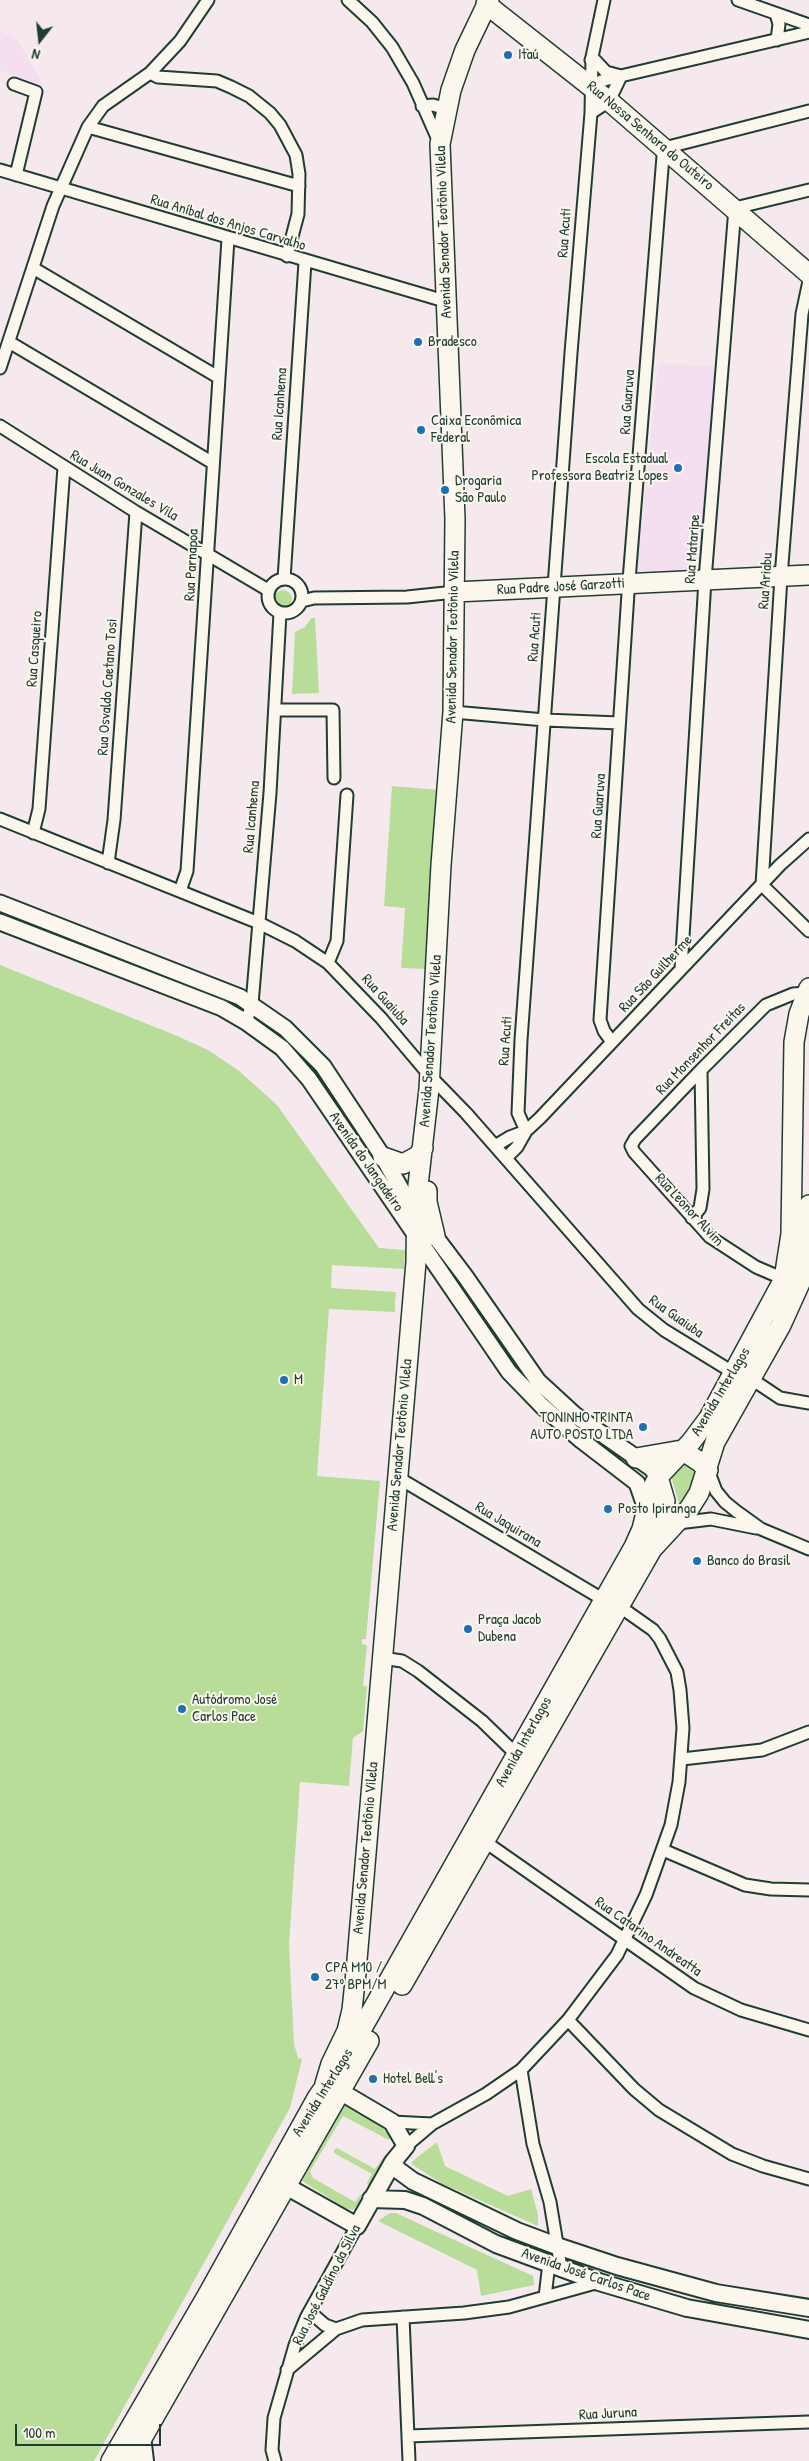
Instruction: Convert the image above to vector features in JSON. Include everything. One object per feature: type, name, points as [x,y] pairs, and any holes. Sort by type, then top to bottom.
[{"type":"main road","name":"Rua Nossa Senhora do Outeiro","points":[[485,1],[609,101],[735,208],[809,274]]},
{"type":"main road","name":"Avenida Senador Teotônio Vilela","points":[[333,2087],[331,2064],[347,2032],[352,2010],[397,1477],[426,1236],[416,1213],[430,1076],[441,865],[453,712],[455,592],[455,519],[448,302],[440,144],[446,109],[465,50],[485,1]]},
{"type":"main road","name":"Rua Padre José Garzotti","points":[[455,592],[809,575]]},
{"type":"main road","name":"Avenida Interlagos","points":[[798,1283],[791,1234],[794,1042],[808,991]]},
{"type":"main road","points":[[383,1157],[404,1164],[418,1156],[423,1148]]},
{"type":"main road","points":[[423,1148],[426,1162],[426,1236]]},
{"type":"main road","name":"Avenida Interlagos","points":[[135,2435],[282,2160],[333,2087],[484,1841],[611,1603],[642,1529],[646,1509],[658,1476],[701,1431],[742,1376],[798,1283],[805,1261],[809,1205]]},
{"type":"main road","name":"Avenida Interlagos","points":[[111,2461],[135,2435],[286,2186],[340,2069],[517,1755],[611,1603],[652,1548],[676,1523],[699,1493],[708,1470],[715,1442],[742,1376]]},
{"type":"main road","points":[[636,1458],[682,1450],[708,1470]]},
{"type":"main road","points":[[652,1548],[662,1520],[665,1501],[658,1476]]},
{"type":"main road","points":[[333,2087],[392,2122],[406,2146]]},
{"type":"main road","name":"Rua José Galdíno da Silva","points":[[357,2226],[393,2162],[406,2146]]},
{"type":"main road","points":[[282,2160],[283,2180],[286,2186],[357,2226]]},
{"type":"main road","name":"Avenida José Carlos Pace","points":[[393,2162],[398,2170],[413,2181],[517,2231],[557,2246],[617,2266],[716,2293],[809,2308]]},
{"type":"main road","name":"Avenida José Carlos Pace","points":[[371,2199],[405,2200],[422,2206],[496,2244],[600,2282],[694,2310],[809,2330]]},
{"type":"main road","points":[[128,2461],[135,2435]]},
{"type":"main road","points":[[135,2435],[145,2461]]},
{"type":"street","points":[[0,368],[60,189],[88,127],[103,106],[150,73],[180,41],[208,0]]},
{"type":"street","points":[[348,0],[372,22],[392,47],[413,84],[440,144]]},
{"type":"street","name":"Rua Acuti","points":[[526,1130],[518,1113],[518,1090],[544,720],[591,113],[592,57],[604,0]]},
{"type":"street","points":[[738,0],[809,25]]},
{"type":"street","points":[[776,14],[779,24],[777,40]]},
{"type":"street","points":[[592,87],[601,81],[809,32]]},
{"type":"street","points":[[575,74],[587,67],[592,57],[606,72],[621,76]]},
{"type":"street","points":[[150,73],[158,77],[217,81],[249,96],[270,113],[280,125],[296,155],[299,186],[298,214],[287,256]]},
{"type":"street","points":[[591,113],[609,101],[621,76]]},
{"type":"street","points":[[14,84],[36,92],[16,175]]},
{"type":"street","points":[[422,106],[446,109]]},
{"type":"street","points":[[666,150],[681,144],[809,111]]},
{"type":"street","points":[[88,127],[299,186]]},
{"type":"street","name":"Rua Guaruva","points":[[612,1042],[604,1031],[600,1020],[629,583],[661,173],[663,156],[666,150]]},
{"type":"street","name":"Rua Aníbal dos Anjos Carvalho","points":[[0,170],[305,262],[448,302]]},
{"type":"street","points":[[735,208],[809,190]]},
{"type":"street","name":"Rua Mataripe","points":[[681,969],[705,580],[735,208]]},
{"type":"street","name":"Rua Parnapoa","points":[[180,891],[187,871],[228,239]]},
{"type":"street","name":"Rua Icanhema","points":[[284,579],[305,262]]},
{"type":"street","points":[[33,268],[198,367],[218,377]]},
{"type":"street","name":"Rua Ariabu","points":[[762,885],[781,576],[802,314],[809,281]]},
{"type":"street","points":[[9,342],[212,463]]},
{"type":"street","name":"Rua Juan Gonzales Vila","points":[[0,426],[136,512],[267,586]]},
{"type":"street","name":"Rua Casqueiro","points":[[33,833],[39,809],[64,467]]},
{"type":"street","name":"Rua Osvaldo Caetano Tosi","points":[[108,863],[114,820],[136,512]]},
{"type":"street","points":[[284,579],[294,582],[301,596],[290,613],[280,613],[269,604],[267,586],[284,579]]},
{"type":"street","name":"Rua Padre José Garzotti","points":[[301,596],[314,598],[407,597],[455,592]]},
{"type":"street","name":"Rua Icanhema","points":[[246,1022],[252,1004],[259,923],[275,710],[280,613]]},
{"type":"street","points":[[275,710],[333,710],[334,778]]},
{"type":"street","points":[[453,712],[544,720],[620,723]]},
{"type":"street","points":[[328,964],[337,942],[347,794]]},
{"type":"street","name":"Rua Guaiuba","points":[[0,819],[259,923],[295,941],[328,964],[381,1018],[430,1076],[506,1158],[638,1309],[672,1335],[780,1398],[809,1403]]},
{"type":"street","name":"Rua São Guilherme","points":[[506,1158],[517,1147],[526,1130],[561,1097],[780,865],[809,840]]},
{"type":"street","points":[[762,885],[809,931]]},
{"type":"street","name":"Avenida do Jangadeiro","points":[[0,903],[178,972],[252,1004],[285,1028],[323,1066],[383,1157],[416,1213]]},
{"type":"street","name":"Avenida do Jangadeiro","points":[[0,922],[222,1008],[246,1022],[282,1048],[309,1079],[426,1236],[538,1381],[590,1427],[650,1468],[658,1476]]},
{"type":"street","name":"Rua Monsenhor Freitas","points":[[631,1146],[635,1139],[701,1070],[766,1005],[793,994],[808,991]]},
{"type":"street","points":[[692,1218],[700,1208],[703,1189],[701,1070]]},
{"type":"street","name":"Rua São Guilherme","points":[[495,1146],[526,1130]]},
{"type":"street","name":"Rua Leonor Alvim","points":[[631,1146],[634,1152],[710,1237],[756,1267],[798,1283]]},
{"type":"street","name":"Avenida do Jangadeiro","points":[[426,1236],[509,1372],[542,1406],[581,1440],[637,1483],[646,1509]]},
{"type":"street","points":[[581,1440],[590,1427]]},
{"type":"street","points":[[708,1470],[716,1491],[725,1502],[761,1529]]},
{"type":"street","name":"Rua Jaquirana","points":[[397,1477],[611,1603],[653,1630],[668,1652],[677,1672],[683,1728],[682,1759],[671,1825],[663,1850],[625,1940],[568,2020],[521,2070],[486,2094],[432,2124],[406,2146]]},
{"type":"street","points":[[676,1523],[711,1519],[761,1529],[809,1549]]},
{"type":"street","points":[[382,1658],[402,1661],[418,1671],[482,1721],[517,1755]]},
{"type":"street","points":[[682,1759],[762,1750],[809,1732]]},
{"type":"street","name":"Rua Catarino Andreatta","points":[[484,1841],[694,1988],[741,2010],[809,2030]]},
{"type":"street","points":[[663,1850],[745,1885],[771,1889],[809,1890]]},
{"type":"street","points":[[568,2020],[634,2089],[659,2110],[732,2154],[763,2166],[809,2179]]},
{"type":"street","points":[[521,2070],[533,2144],[550,2202],[557,2246],[555,2265],[545,2297]]},
{"type":"street","points":[[392,2122],[432,2124]]},
{"type":"street","name":"Rua José Galdíno da Silva","points":[[275,2461],[272,2450],[274,2418],[295,2345],[310,2312],[357,2226]]},
{"type":"street","points":[[287,2370],[336,2329],[362,2320],[473,2312],[509,2307],[600,2282]]},
{"type":"street","points":[[310,2312],[325,2325],[336,2329]]},
{"type":"street","points":[[403,2317],[409,2461]]},
{"type":"street","name":"Rua Juruna","points":[[408,2436],[809,2422]]},
{"type":"shaded area","points":[[0,30],[18,41],[45,87],[0,70]]},
{"type":"shaded area","name":"Escola Estadual Professora Beatriz Lopes","points":[[658,364],[719,366],[699,570],[637,572]]},
{"type":"green space","points":[[283,590],[289,593],[292,599],[289,605],[283,608],[277,605],[274,599],[277,593]]},
{"type":"green space","points":[[311,618],[315,618],[319,693],[292,694],[295,632],[305,627]]},
{"type":"green space","points":[[392,786],[439,790],[427,969],[401,968],[405,908],[384,906]]},
{"type":"green space","name":"Autódromo José Carlos Pace","points":[[0,965],[175,1035],[208,1050],[238,1070],[277,1105],[379,1248],[405,1250],[404,1269],[332,1265],[331,1288],[396,1292],[395,1312],[329,1309],[317,1476],[380,1481],[366,1639],[362,1639],[362,1644],[367,1645],[363,1686],[367,1686],[363,1731],[353,1738],[349,1786],[300,1782],[289,1944],[294,2044],[298,2058],[302,2059],[290,2108],[94,2461],[0,2461]]},
{"type":"green space","points":[[678,1461],[699,1463],[690,1496],[679,1504],[670,1472]]},
{"type":"green space","points":[[344,2105],[378,2122],[390,2137],[389,2140],[343,2116],[310,2171],[313,2178],[355,2202],[361,2194],[360,2203],[353,2210],[345,2208],[302,2181]]},
{"type":"green space","points":[[437,2142],[445,2166],[508,2196],[531,2189],[538,2215],[538,2226],[443,2184],[411,2163]]},
{"type":"green space","points":[[337,2148],[375,2169],[388,2151],[369,2187],[367,2183],[372,2174],[334,2153],[334,2150]]},
{"type":"green space","points":[[390,2213],[396,2213],[533,2276],[534,2285],[481,2296],[477,2270],[378,2221]]},
{"type":"place","name":"Itaú","points":[[508,55]]},
{"type":"place","name":"Bradesco","points":[[418,342]]},
{"type":"place","name":"Caixa Econômica Federal","points":[[421,430]]},
{"type":"place","name":"Escola Estadual Professora Beatriz Lopes","points":[[678,468]]},
{"type":"place","name":"Drogaria São Paulo","points":[[445,490]]},
{"type":"place","name":"M","points":[[284,1380]]},
{"type":"place","name":"TONINHO TRINTA AUTO POSTO LTDA","points":[[643,1427]]},
{"type":"place","name":"Posto Ipiranga","points":[[608,1509]]},
{"type":"place","name":"Banco do Brasil","points":[[697,1561]]},
{"type":"place","name":"Praça Jacob Dubena","points":[[468,1629]]},
{"type":"place","name":"Autódromo José Carlos Pace","points":[[182,1709]]},
{"type":"place","name":"CPA M10 / 27º BPM/M","points":[[315,1977]]},
{"type":"place","name":"Hotel Bell's","points":[[373,2079]]}]
